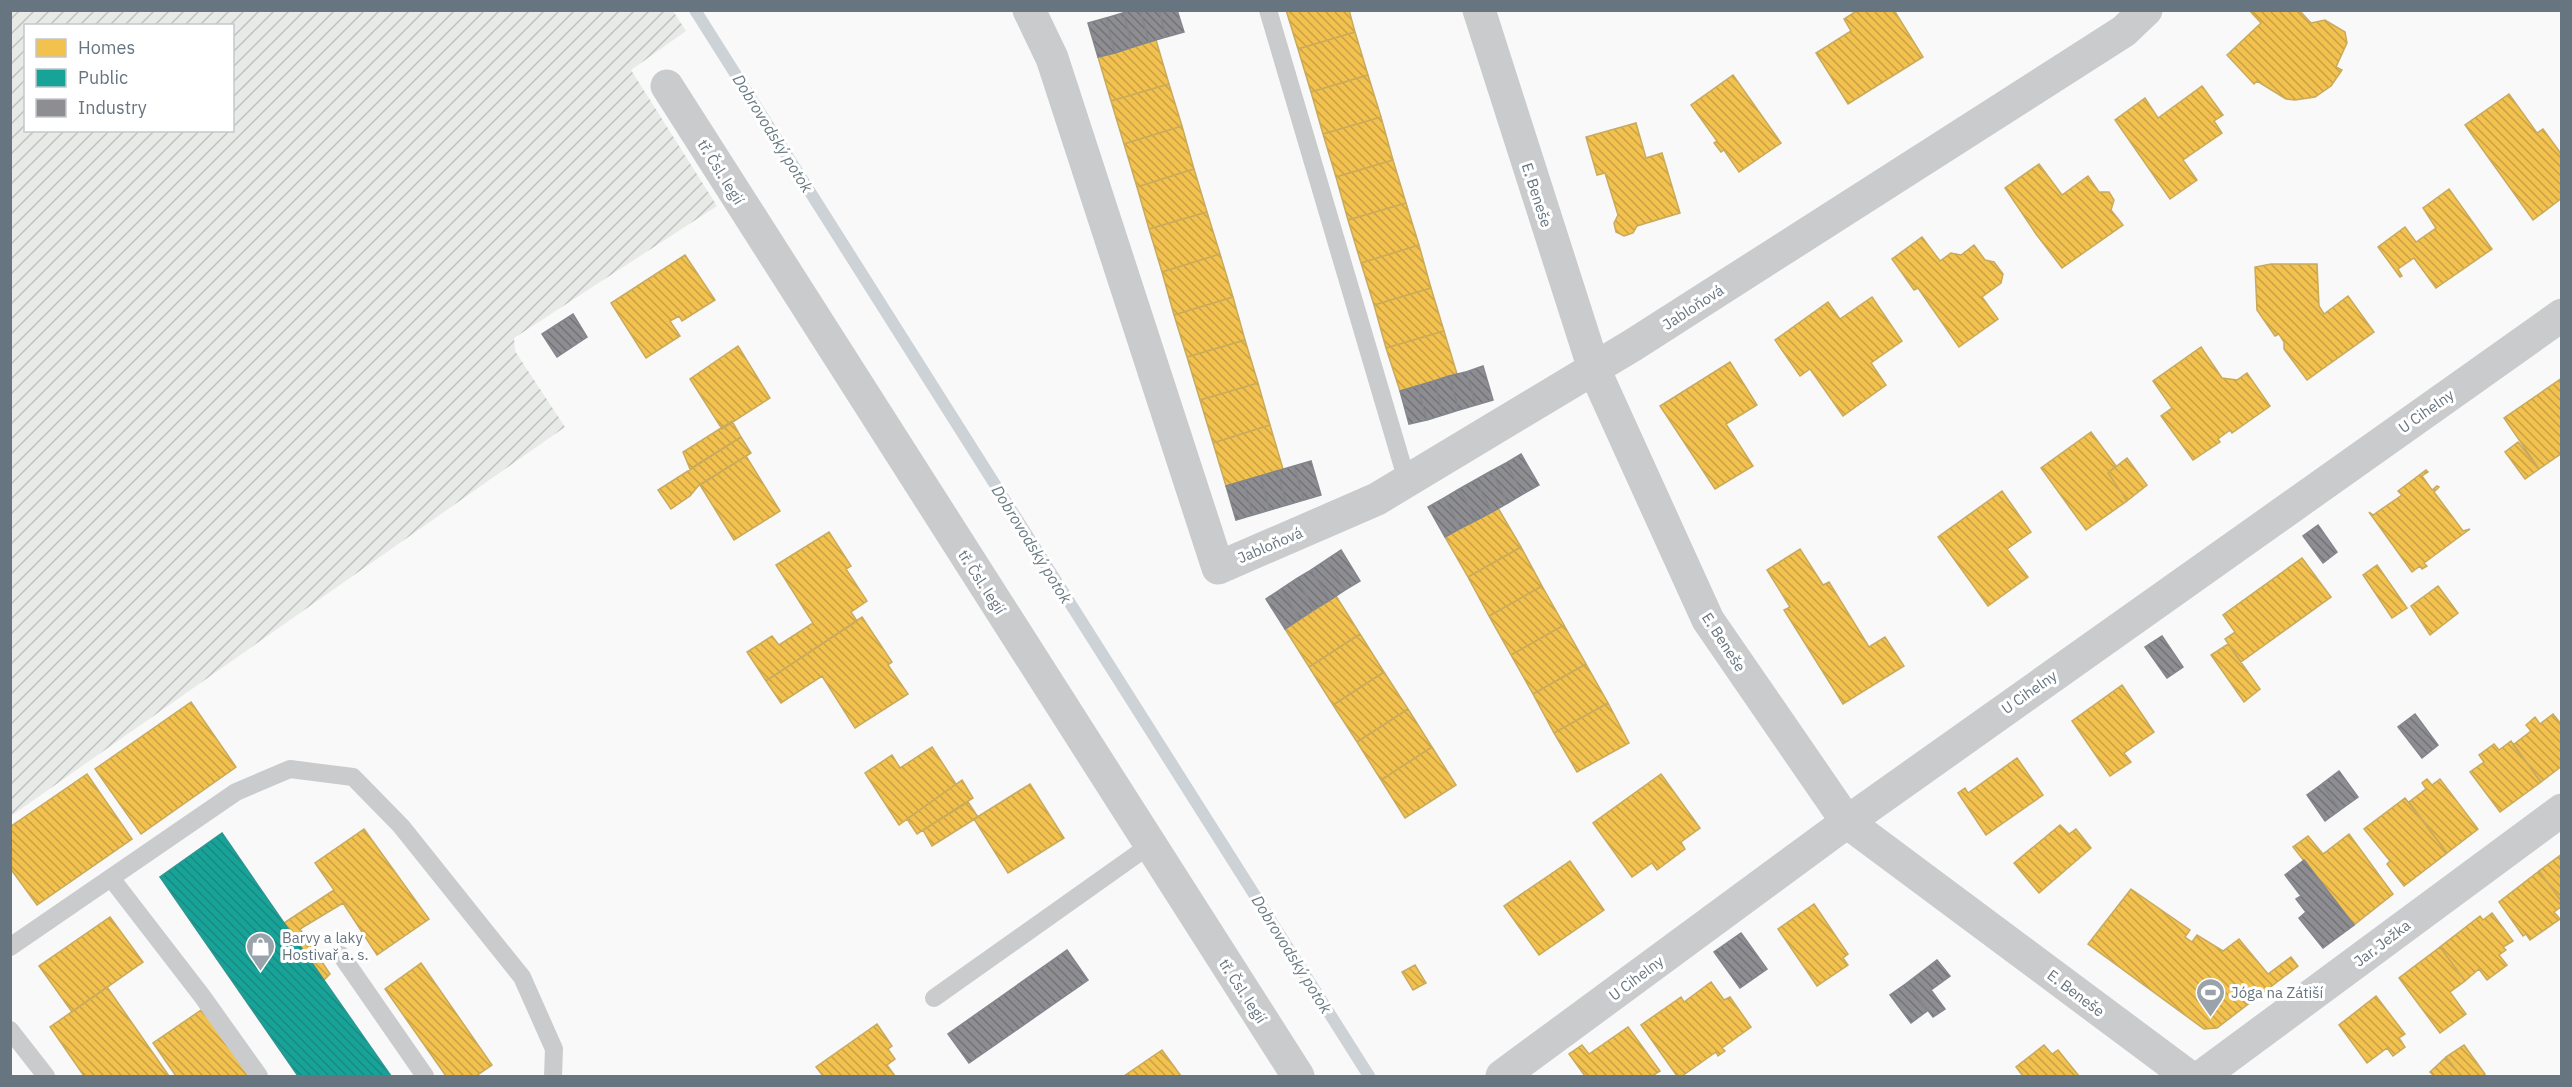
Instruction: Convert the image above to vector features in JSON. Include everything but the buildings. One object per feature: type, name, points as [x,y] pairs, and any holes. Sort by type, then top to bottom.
[{"type":"street","name":"E. Beneše","points":[[1479,10],[1594,369],[1708,620],[1847,822],[2188,1077]]},
{"type":"street","name":"Jabloňová","points":[[1033,12],[1052,58],[1218,568],[1377,499],[1594,369],[2114,38],[2146,10]]},
{"type":"street","name":"tř. Čsl. legií","points":[[667,87],[1298,1077]]},
{"type":"street","name":"U Cihelny","points":[[1502,1077],[1847,822],[2562,315]]},
{"type":"street","name":"Jar. Ježka","points":[[2202,1077],[2562,810]]},
{"type":"lane","points":[[1268,10],[1407,481]]},
{"type":"lane","points":[[10,946],[236,792],[290,769],[352,777],[401,826],[522,977],[554,1049],[553,1077]]},
{"type":"lane","points":[[934,998],[1150,845]]},
{"type":"lane","points":[[111,878],[202,996],[259,1077]]},
{"type":"lane","points":[[341,955],[425,1077]]},
{"type":"lane","points":[[10,1030],[46,1077]]},
{"type":"shaded area","points":[[11,10],[673,11],[686,31],[631,70],[717,206],[514,338],[515,351],[565,427],[11,816]]},
{"type":"waterway","name":"Dobrovodský potok","points":[[695,10],[1369,1076]]},
{"type":"place","name":"Barvy a laky Hostivař a. s.","points":[[261,972]]},
{"type":"place","name":"Jóga na Zátiší","points":[[2210,1018]]}]
